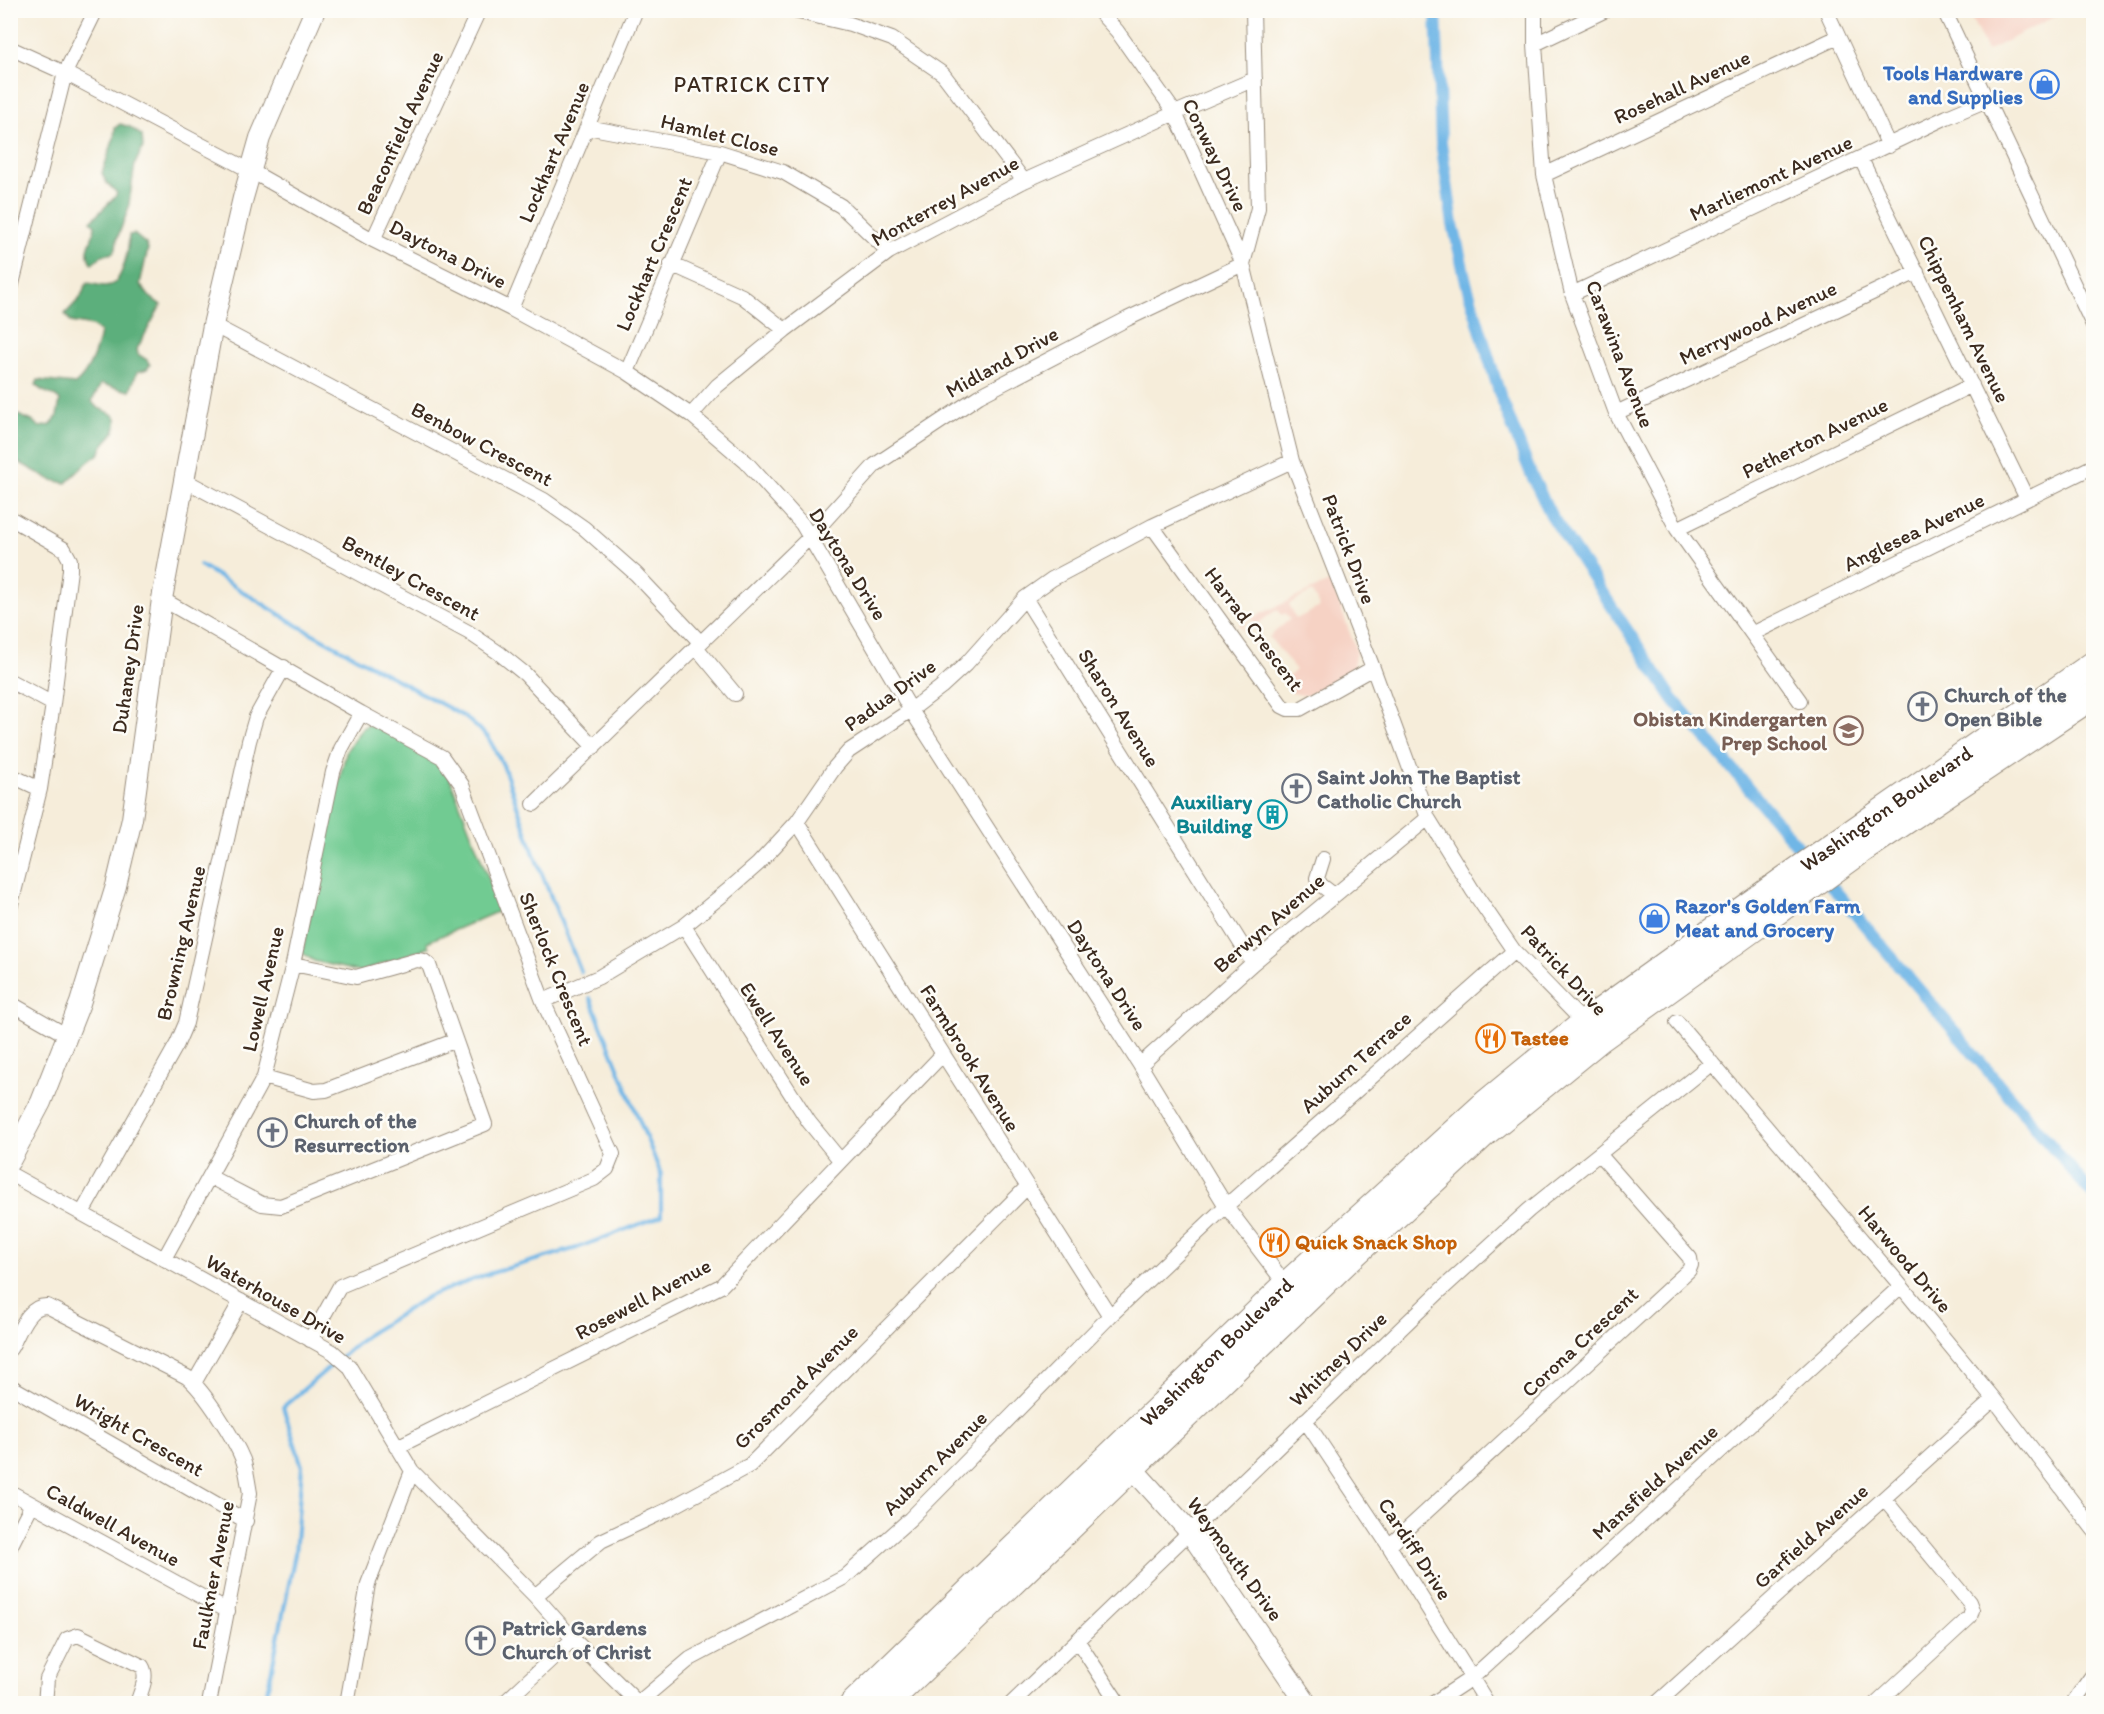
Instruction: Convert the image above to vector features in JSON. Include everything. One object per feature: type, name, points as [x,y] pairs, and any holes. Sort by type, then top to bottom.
[{"type":"highway","name":"Washington Boulevard","points":[[853,1704],[1286,1285],[1486,1103],[1592,1031],[1793,888],[2094,664]]},
{"type":"highway","name":"Washington Boulevard","points":[[1856,842],[2094,695]]},
{"type":"highway","name":"Washington Boulevard","points":[[886,1704],[1347,1261],[1592,1031]]},
{"type":"street","points":[[10,292],[65,73],[96,10]]},
{"type":"street","name":"Duhaney Drive","points":[[10,1161],[40,1102],[80,1003],[110,908],[132,819],[162,599],[213,325],[260,138],[315,10]]},
{"type":"street","name":"Beaconfield Avenue","points":[[374,240],[479,10]]},
{"type":"street","name":"Lockhart Avenue","points":[[511,309],[636,10]]},
{"type":"street","points":[[790,10],[850,24],[892,39],[943,74],[1024,180]]},
{"type":"street","name":"Conway Drive","points":[[1098,10],[1175,112],[1243,264]]},
{"type":"street","name":"Patrick Drive","points":[[1253,10],[1258,208],[1243,264],[1292,461],[1373,668],[1428,818],[1473,891],[1514,951],[1592,1031]]},
{"type":"street","name":"Carawina Avenue","points":[[1535,10],[1535,44],[1544,175],[1572,294],[1616,413],[1677,529],[1800,701]]},
{"type":"street","points":[[1535,44],[1606,10]]},
{"type":"street","points":[[1826,10],[1889,146]]},
{"type":"street","points":[[1944,10],[2094,327]]},
{"type":"street","name":"Rosehall Avenue","points":[[1544,175],[1838,37]]},
{"type":"street","name":"Daytona Drive","points":[[10,48],[65,73],[251,171],[374,240],[511,309],[627,372],[691,415],[746,462],[802,524],[911,710],[1140,1065],[1226,1206],[1286,1285]]},
{"type":"street","name":"Monterrey Avenue","points":[[691,415],[717,386],[785,330],[889,252],[1024,180],[1175,112],[1255,79]]},
{"type":"street","name":"Marliemont Avenue","points":[[1572,294],[1987,100]]},
{"type":"street","name":"Hamlet Close","points":[[587,127],[720,152],[783,172],[841,206],[889,252]]},
{"type":"street","name":"Lockhart Crescent","points":[[627,372],[720,152]]},
{"type":"street","name":"Chippenham Avenue","points":[[1861,159],[2027,499]]},
{"type":"street","points":[[671,264],[742,296],[785,330]]},
{"type":"street","name":"Midland Drive","points":[[534,804],[810,537],[875,465],[979,396],[1127,319],[1243,264]]},
{"type":"street","name":"Merrywood Avenue","points":[[1616,413],[1917,272]]},
{"type":"street","name":"Benbow Crescent","points":[[213,325],[544,500],[584,528],[636,574],[698,645],[735,694]]},
{"type":"street","name":"Petherton Avenue","points":[[1677,529],[1972,385]]},
{"type":"street","name":"Padua Drive","points":[[543,1001],[599,977],[684,926],[758,864],[797,822],[849,751],[911,710],[966,664],[1025,598],[1052,579],[1152,526],[1292,461]]},
{"type":"street","name":"Anglesea Avenue","points":[[1752,634],[2094,466]]},
{"type":"street","name":"Bentley Crescent","points":[[184,480],[468,632],[525,674],[594,747]]},
{"type":"street","points":[[10,518],[64,549],[70,560],[53,704],[40,789],[12,899]]},
{"type":"street","name":"Harrad Crescent","points":[[1152,526],[1282,706],[1288,709],[1300,709],[1373,668]]},
{"type":"street","name":"Sharon Avenue","points":[[1025,598],[1253,963]]},
{"type":"street","name":"Sherlock Crescent","points":[[162,599],[442,757],[454,771],[462,785],[543,1001],[613,1154],[607,1169],[594,1179],[340,1286],[310,1340]]},
{"type":"street","name":"Browning Avenue","points":[[82,1213],[177,1044],[186,1023],[249,741],[256,717],[284,667]]},
{"type":"street","points":[[10,681],[53,704]]},
{"type":"street","name":"Lowell Avenue","points":[[164,1259],[264,1077],[292,964],[333,772],[341,749],[361,713]]},
{"type":"street","points":[[10,776],[40,789]]},
{"type":"street","name":"Berwyn Avenue","points":[[1140,1065],[1253,963],[1428,818]]},
{"type":"street","name":"Farmbrook Avenue","points":[[797,822],[1110,1316]]},
{"type":"street","points":[[1323,859],[1317,878],[1321,885],[1334,894]]},
{"type":"street","name":"Ewell Avenue","points":[[684,926],[809,1122],[840,1160]]},
{"type":"street","name":"Auburn Terrace","points":[[1226,1206],[1514,951]]},
{"type":"street","points":[[210,1177],[262,1204],[281,1206],[485,1124],[429,965],[424,960],[356,977],[292,964]]},
{"type":"street","points":[[10,1003],[66,1035]]},
{"type":"street","name":"Harwood Drive","points":[[1677,1022],[1994,1399],[2094,1530]]},
{"type":"street","points":[[264,1077],[314,1091],[326,1090],[454,1041]]},
{"type":"street","name":"Rosewell Avenue","points":[[397,1446],[721,1286],[943,1054]]},
{"type":"street","name":"Whitney Drive","points":[[1011,1704],[1467,1266],[1529,1210],[1712,1063]]},
{"type":"street","name":"Corona Crescent","points":[[1389,1546],[1689,1270],[1690,1258],[1599,1154]]},
{"type":"street","name":"Waterhouse Drive","points":[[10,1174],[333,1353],[349,1366],[412,1471],[535,1596],[573,1639],[639,1703]]},
{"type":"street","name":"Grosmond Avenue","points":[[535,1596],[601,1541],[667,1510],[750,1465],[1027,1186]]},
{"type":"street","name":"Auburn Avenue","points":[[639,1703],[690,1659],[845,1577],[910,1519],[1110,1316],[1226,1206]]},
{"type":"street","name":"Mansfield Avenue","points":[[1432,1704],[1473,1677],[1901,1286]]},
{"type":"street","points":[[10,1349],[32,1310],[39,1306],[47,1306],[187,1377],[194,1383],[241,1301]]},
{"type":"street","name":"Faulkner Avenue","points":[[194,1383],[225,1426],[243,1461],[250,1493],[210,1704]]},
{"type":"street","name":"Wright Crescent","points":[[10,1386],[246,1521]]},
{"type":"street","name":"Garfield Avenue","points":[[1656,1704],[1994,1399]]},
{"type":"street","name":"Cardiff Drive","points":[[1305,1420],[1389,1546],[1488,1704]]},
{"type":"street","name":"Weymouth Drive","points":[[1114,1449],[1190,1531],[1307,1704]]},
{"type":"street","points":[[347,1704],[368,1584],[412,1471]]},
{"type":"street","name":"Caldwell Avenue","points":[[10,1492],[228,1611]]},
{"type":"street","points":[[1876,1704],[1970,1617],[1972,1610],[1970,1602],[1884,1499]]},
{"type":"street","points":[[10,1547],[33,1504]]},
{"type":"street","points":[[45,1704],[47,1679],[67,1639],[78,1635],[142,1666],[146,1671],[137,1704]]},
{"type":"street","points":[[503,1704],[573,1639]]},
{"type":"street","points":[[1077,1640],[1119,1704]]},
{"type":"street","points":[[2072,1704],[2094,1673]]},
{"type":"shaded area","points":[[1968,11],[2065,11],[1987,51]]},
{"type":"shaded area","points":[[1331,581],[1356,650],[1353,668],[1307,696],[1293,693],[1239,624]],"holes":[[[1312,592],[1320,607],[1296,619],[1289,604]],[[1277,609],[1290,619],[1269,637],[1296,670],[1286,679],[1242,626],[1251,619],[1256,625]]]},
{"type":"green space","points":[[120,124],[130,127],[142,136],[143,147],[135,164],[128,210],[117,239],[116,249],[113,253],[103,255],[92,264],[88,249],[95,225],[91,221],[117,193],[106,182],[102,173],[114,138],[115,128]]},
{"type":"green space","points":[[134,234],[146,244],[148,249],[140,284],[149,296],[161,305],[137,349],[138,354],[150,365],[147,369],[137,372],[130,391],[101,384],[92,401],[94,405],[116,418],[113,434],[101,448],[100,453],[66,483],[51,480],[11,458],[11,412],[40,427],[51,425],[57,416],[60,401],[55,396],[41,390],[36,385],[38,380],[75,384],[92,361],[100,332],[92,326],[71,322],[65,314],[80,298],[87,283],[104,286],[115,282],[122,271],[129,235]]},
{"type":"green space","points":[[368,725],[385,731],[418,749],[445,771],[501,910],[427,942],[429,947],[360,972],[314,961],[302,953],[334,800],[347,750],[362,728]]},
{"type":"waterway","points":[[1436,10],[1441,142],[1453,224],[1467,286],[1500,395],[1531,474],[1551,515],[1673,699],[2094,1196]]},
{"type":"waterway","points":[[200,565],[295,624],[465,717],[488,737],[503,765],[534,854],[581,972]]},
{"type":"waterway","points":[[263,1704],[295,1554],[302,1466],[283,1407],[368,1334],[429,1296],[488,1274],[577,1248],[661,1216],[661,1174],[590,998]]},
{"type":"place","name":"Tools Hardware and Supplies","points":[[2044,85]]},
{"type":"place","name":"Church of the Open Bible","points":[[1923,707]]},
{"type":"place","name":"Obistan Kindergarten Prep School","points":[[1848,731]]},
{"type":"place","name":"Saint John The Baptist Catholic Church","points":[[1296,789]]},
{"type":"place","name":"Auxiliary Building","points":[[1273,814]]},
{"type":"place","name":"Razor's Golden Farm Meat and Grocery","points":[[1654,918]]},
{"type":"place","name":"Tastee","points":[[1490,1038]]},
{"type":"place","name":"Church of the Resurrection","points":[[273,1133]]},
{"type":"place","name":"Quick Snack Shop","points":[[1274,1242]]},
{"type":"place","name":"Patrick Gardens Church of Christ","points":[[481,1640]]},
{"type":"district","name":"PATRICK CITY","points":[[752,84]]}]
